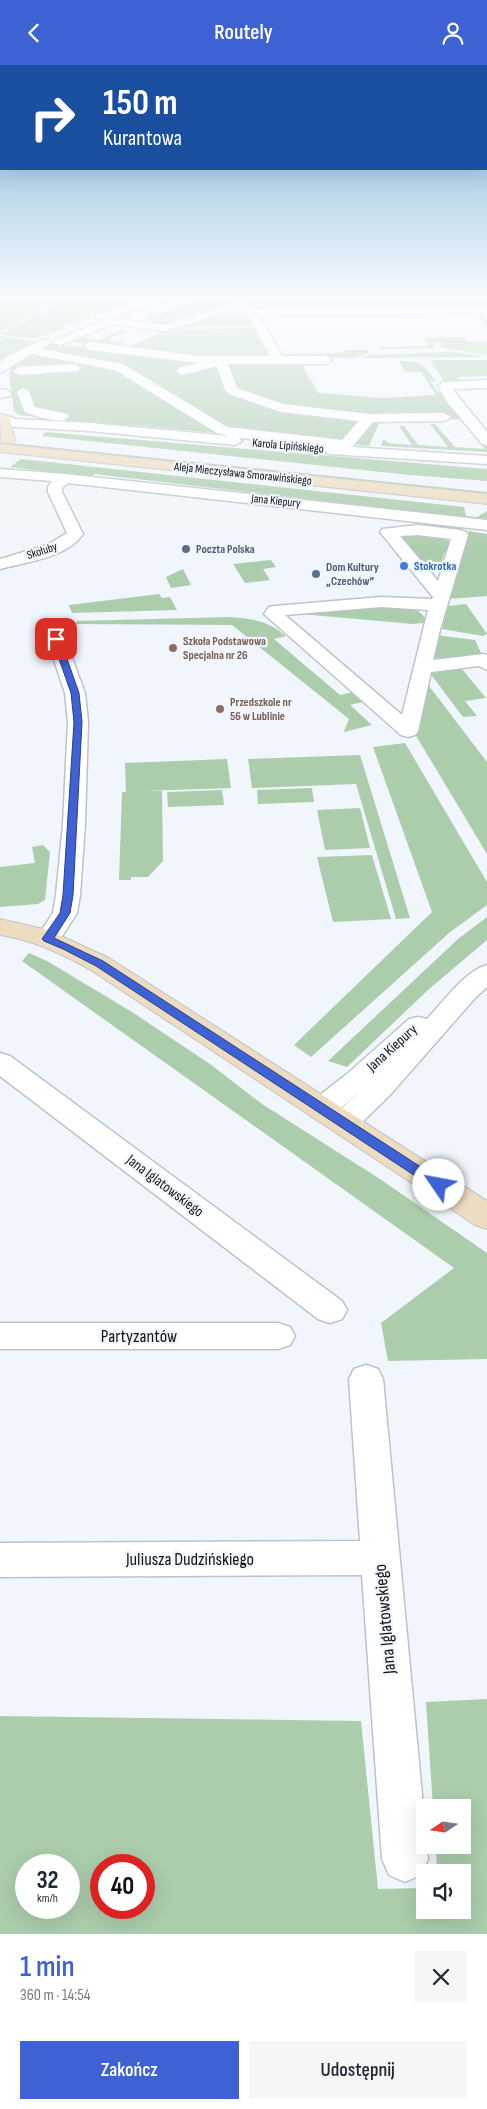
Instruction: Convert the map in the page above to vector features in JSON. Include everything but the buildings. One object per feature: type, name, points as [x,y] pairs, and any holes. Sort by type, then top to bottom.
[{"type":"main road","points":[[1,419],[4,446]]},
{"type":"main road","name":"Aleja Mieczysława Smorawińskiego","points":[[4,446],[487,490]]},
{"type":"main road","name":"Aleja Mieczysława Smorawińskiego","points":[[4,446],[487,499]]},
{"type":"main road","points":[[0,927],[48,939],[100,964],[487,1217]]},
{"type":"street","points":[[144,382],[227,434]]},
{"type":"street","points":[[229,382],[232,390]]},
{"type":"street","points":[[441,382],[452,399],[487,441]]},
{"type":"street","points":[[459,382],[487,384]]},
{"type":"street","points":[[216,386],[281,407],[369,418],[444,417]]},
{"type":"street","points":[[22,391],[30,409],[47,415],[346,445],[369,418]]},
{"type":"street","points":[[1,419],[2,393]]},
{"type":"street","name":"Karola Lipińskiego","points":[[1,419],[14,423],[227,434],[322,449],[487,460]]},
{"type":"street","name":"Jana Kiepury","points":[[0,467],[65,478]]},
{"type":"street","name":"Jana Kiepury","points":[[0,473],[65,478],[487,525]]},
{"type":"street","name":"Skołuby","points":[[0,564],[60,545],[72,539],[75,534],[57,500],[55,492],[55,487],[65,478]]},
{"type":"street","points":[[418,530],[460,535],[422,667],[408,731],[273,614],[275,611],[381,602],[440,601],[388,532],[418,530]]},
{"type":"street","points":[[48,939],[65,913],[68,895],[78,758],[78,722],[75,693],[56,639]]},
{"type":"street","points":[[422,667],[485,662]]},
{"type":"street","name":"Jana Kiepury","points":[[333,1116],[379,1090],[466,992],[487,973]]},
{"type":"street","name":"Jana Iglatowskiego","points":[[0,1062],[330,1310]]},
{"type":"street","name":"Partyzantów","points":[[0,1336],[278,1336]]},
{"type":"street","name":"Jana Iglatowskiego","points":[[366,1379],[405,1859]]},
{"type":"street","name":"Juliusza Dudzińskiego","points":[[0,1560],[380,1558]]},
{"type":"green space","points":[[10,382],[312,382],[318,393],[382,398],[436,395],[428,382],[431,382],[438,392],[444,392],[487,445],[487,452],[381,446],[383,440],[388,443],[412,445],[399,426],[404,426],[418,445],[448,447],[430,424],[435,424],[455,447],[485,449],[460,419],[379,423],[369,446],[345,444],[340,448],[223,437],[225,434],[132,425],[128,428],[19,415],[14,411]]},
{"type":"green space","points":[[45,432],[487,469],[487,481],[410,475],[42,436]]},
{"type":"green space","points":[[0,442],[487,492],[487,496],[0,446]]},
{"type":"green space","points":[[21,459],[464,507],[466,516],[477,517],[487,511],[487,522],[391,512],[393,509],[94,474],[90,477],[10,467]]},
{"type":"green space","points":[[469,531],[487,534],[487,596],[450,599]]},
{"type":"green space","points":[[407,535],[442,537],[451,543],[449,553],[444,553],[441,565],[438,567],[441,568],[434,569],[423,564],[413,555],[401,539]]},
{"type":"green space","points":[[271,560],[276,567],[263,569],[270,580],[245,583],[233,564]]},
{"type":"green space","points":[[183,569],[191,585],[171,588],[166,577]]},
{"type":"green space","points":[[159,594],[162,598],[170,597],[177,610],[72,613],[69,605]]},
{"type":"green space","points":[[466,604],[487,634],[483,636],[442,629],[448,606]]},
{"type":"green space","points":[[379,606],[412,608],[426,620],[423,623],[413,624],[289,613]]},
{"type":"green space","points":[[229,617],[266,623],[286,636],[274,639],[340,695],[353,692],[363,702],[350,705],[372,725],[344,732],[349,719],[232,625],[76,624],[77,621]]},
{"type":"green space","points":[[436,635],[475,640],[481,653],[477,657],[431,658]]},
{"type":"green space","points":[[461,668],[486,698],[465,701],[477,716],[463,717],[429,672]]},
{"type":"green space","points":[[426,682],[487,762],[487,854],[415,734]]},
{"type":"green space","points":[[405,743],[487,882],[487,905],[449,933],[311,1057],[294,1045],[432,912],[373,747]]},
{"type":"green space","points":[[360,755],[410,918],[396,919],[356,784],[252,788],[248,759]]},
{"type":"green space","points":[[227,759],[231,788],[144,791],[162,791],[163,861],[148,877],[131,877],[131,880],[119,880],[122,792],[126,792],[125,763]]},
{"type":"green space","points":[[312,788],[314,802],[258,804],[257,790]]},
{"type":"green space","points":[[222,790],[224,805],[168,807],[167,792]]},
{"type":"green space","points":[[360,808],[370,848],[325,850],[317,810]]},
{"type":"green space","points":[[43,845],[50,852],[45,900],[38,904],[0,907],[0,867],[35,863],[32,847]]},
{"type":"green space","points":[[372,855],[391,919],[333,922],[317,857]]},
{"type":"green space","points":[[487,917],[487,940],[428,990],[347,1067],[328,1061],[458,939]]},
{"type":"green space","points":[[29,953],[47,961],[132,1012],[210,1064],[262,1104],[380,1179],[487,1253],[487,1359],[388,1361],[381,1323],[454,1268],[22,961]]},
{"type":"green space","points":[[487,1699],[487,1934],[0,1934],[0,1716],[361,1721],[378,1889],[416,1888],[416,1919],[471,1919],[471,1864],[437,1864],[436,1854],[471,1854],[471,1799],[432,1799],[426,1702]]},
{"type":"place","name":"Poczta Polska","points":[[186,549]]},
{"type":"place","name":"Stokrotka","points":[[404,566]]},
{"type":"place","name":"Dom Kultury „Czechów”","points":[[316,574]]},
{"type":"place","name":"Szkoła Podstawowa Specjalna nr 26","points":[[173,648]]},
{"type":"place","name":"Przedszkole nr 56 w Lublinie","points":[[220,709]]},
{"type":"route","points":[[56,639],[75,693],[78,722],[78,758],[68,895],[65,913],[48,939],[100,964],[439,1185]]}]
